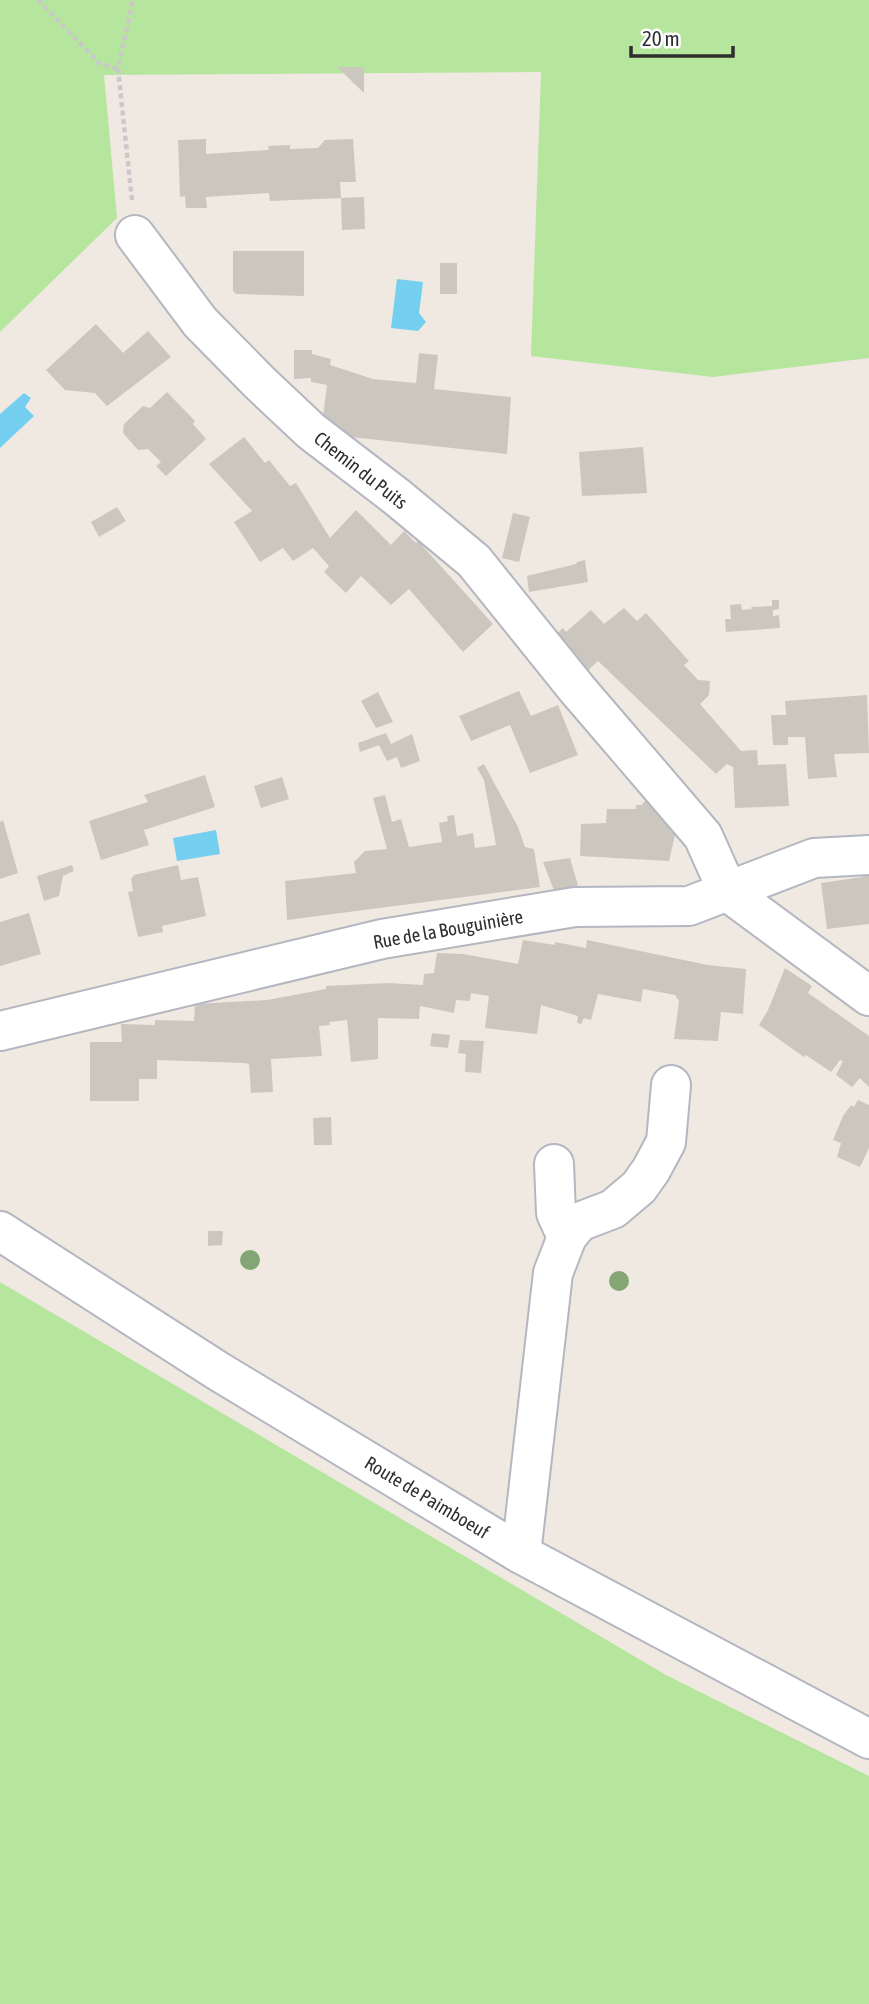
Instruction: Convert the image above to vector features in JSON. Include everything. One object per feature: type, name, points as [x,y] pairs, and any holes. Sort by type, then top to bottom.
[{"type":"street","name":"Chemin du Puits","points":[[135,235],[201,322],[259,382],[311,431],[474,561],[577,689],[703,836],[728,892]]},
{"type":"street","name":"Rue de la Bouguinière","points":[[0,1031],[382,939],[575,907],[689,906],[814,858],[869,855]]},
{"type":"street","points":[[728,892],[869,996]]},
{"type":"street","points":[[521,1553],[553,1272],[566,1237],[579,1223],[613,1209],[639,1187],[651,1170],[666,1142],[671,1085]]},
{"type":"street","points":[[554,1164],[556,1213],[566,1237]]},
{"type":"street","name":"Route de Paimboeuf","points":[[0,1231],[229,1378],[521,1553],[869,1739]]},
{"type":"path","points":[[38,0],[99,63],[118,69]]},
{"type":"path","points":[[133,0],[118,69],[135,235]]},
{"type":"green space","points":[[0,0],[869,0],[869,358],[713,377],[531,356],[541,72],[104,75],[117,218],[0,332]]},
{"type":"green space","points":[[0,1282],[666,1675],[869,1776],[869,2004],[0,2004]]},
{"type":"water","points":[[397,279],[423,282],[419,313],[426,322],[418,331],[391,328]]},
{"type":"water","points":[[24,393],[31,398],[25,407],[34,416],[0,448],[0,414]]},
{"type":"water","points":[[216,830],[220,854],[177,861],[173,838]]},
{"type":"building","points":[[337,67],[364,67],[364,93]]},
{"type":"building","points":[[206,139],[206,154],[269,150],[268,146],[290,145],[290,149],[318,148],[325,140],[353,139],[356,182],[340,182],[341,198],[270,201],[269,193],[206,197],[207,208],[186,208],[185,196],[180,197],[178,140]]},
{"type":"building","points":[[364,197],[365,229],[342,230],[341,198]]},
{"type":"building","points":[[233,251],[304,251],[304,296],[236,294],[233,291]]},
{"type":"building","points":[[440,263],[457,263],[457,294],[440,294]]},
{"type":"building","points":[[96,324],[123,353],[148,331],[171,357],[107,406],[95,393],[65,390],[46,370]]},
{"type":"building","points":[[294,350],[312,350],[312,354],[331,359],[330,365],[373,379],[416,383],[419,353],[438,355],[434,389],[511,397],[507,454],[351,437],[322,424],[327,385],[311,382],[311,378],[294,379]]},
{"type":"building","points":[[167,392],[195,421],[193,424],[206,439],[166,476],[156,466],[161,462],[148,449],[138,450],[123,433],[124,424],[143,406],[150,408]]},
{"type":"building","points":[[244,437],[265,463],[269,460],[290,486],[296,483],[330,538],[356,510],[391,545],[404,531],[416,543],[418,541],[493,624],[463,652],[409,589],[391,605],[361,576],[346,593],[324,572],[329,566],[313,548],[293,561],[283,548],[260,562],[234,522],[252,511],[209,464]]},
{"type":"building","points":[[643,447],[647,493],[582,496],[579,452]]},
{"type":"building","points":[[117,507],[126,521],[99,537],[91,522]]},
{"type":"building","points":[[513,513],[530,517],[519,562],[502,558]]},
{"type":"building","points":[[585,560],[588,582],[529,592],[527,576]]},
{"type":"building","points":[[772,600],[779,600],[779,609],[773,610],[773,616],[779,615],[780,628],[726,632],[725,619],[731,619],[730,605],[741,604],[742,610],[752,609],[751,607],[772,606]]},
{"type":"building","points":[[624,608],[637,621],[646,613],[689,661],[684,665],[698,680],[710,681],[709,695],[700,704],[741,751],[757,750],[758,765],[786,764],[789,806],[735,808],[733,767],[727,764],[716,774],[598,661],[584,674],[552,638],[563,628],[566,632],[591,610],[604,624]]},
{"type":"building","points":[[519,691],[531,716],[558,705],[578,755],[530,773],[510,725],[471,741],[459,716]]},
{"type":"building","points":[[378,692],[393,722],[376,728],[361,701]]},
{"type":"building","points":[[867,695],[869,753],[834,754],[837,777],[808,779],[805,737],[788,737],[788,745],[773,745],[771,715],[786,715],[785,701]]},
{"type":"building","points":[[386,733],[391,744],[412,734],[420,761],[401,768],[397,757],[387,761],[379,745],[360,752],[358,743]]},
{"type":"building","points":[[484,764],[518,827],[525,847],[534,849],[540,887],[287,920],[285,881],[356,873],[354,862],[365,851],[387,849],[373,798],[385,795],[392,822],[401,819],[409,847],[442,842],[439,823],[448,821],[447,816],[454,815],[457,836],[473,833],[475,848],[496,845],[484,780],[477,768]]},
{"type":"building","points":[[205,775],[215,807],[144,830],[149,845],[101,860],[89,821],[148,802],[144,795]]},
{"type":"building","points":[[282,777],[289,799],[261,808],[254,786]]},
{"type":"building","points":[[646,799],[677,826],[669,861],[580,856],[581,824],[606,823],[607,809],[636,809],[636,805],[642,805]]},
{"type":"building","points":[[3,820],[18,873],[0,879],[0,822]]},
{"type":"building","points":[[570,858],[579,889],[555,893],[543,862]]},
{"type":"building","points":[[72,865],[74,871],[63,876],[59,896],[44,901],[37,876]]},
{"type":"building","points":[[178,865],[181,880],[198,877],[206,916],[162,926],[163,932],[138,937],[128,892],[133,891],[131,879],[134,875]]},
{"type":"building","points":[[869,874],[869,924],[827,929],[821,883]]},
{"type":"building","points":[[29,913],[41,954],[0,966],[0,922]]},
{"type":"building","points":[[523,940],[586,948],[587,940],[708,965],[746,969],[743,1014],[721,1012],[718,1041],[674,1039],[679,1001],[675,995],[643,989],[641,1002],[598,994],[591,1020],[584,1018],[581,1024],[577,1023],[578,1016],[541,1005],[537,1034],[485,1028],[489,996],[471,993],[470,1001],[456,1000],[454,1013],[420,1006],[419,1019],[378,1018],[378,1059],[351,1062],[347,1020],[319,1026],[322,1056],[271,1059],[273,1092],[251,1093],[249,1064],[157,1060],[157,1079],[139,1079],[139,1101],[90,1101],[90,1042],[122,1042],[121,1024],[155,1025],[155,1020],[194,1021],[195,1004],[267,1000],[326,989],[326,986],[388,983],[423,985],[424,974],[434,973],[437,953],[463,954],[518,964]]},
{"type":"building","points":[[785,968],[812,986],[808,993],[869,1036],[869,1087],[860,1078],[852,1087],[836,1075],[843,1061],[840,1060],[831,1072],[806,1055],[804,1057],[759,1025]]},
{"type":"building","points":[[432,1033],[450,1035],[448,1048],[430,1046]]},
{"type":"building","points":[[460,1040],[484,1041],[481,1073],[465,1072],[466,1054],[458,1053]]},
{"type":"building","points":[[858,1100],[869,1105],[869,1148],[860,1167],[837,1157],[841,1143],[833,1140],[843,1116]]},
{"type":"building","points":[[331,1117],[332,1145],[314,1145],[313,1118]]},
{"type":"building","points":[[208,1231],[223,1231],[222,1245],[208,1246]]}]
